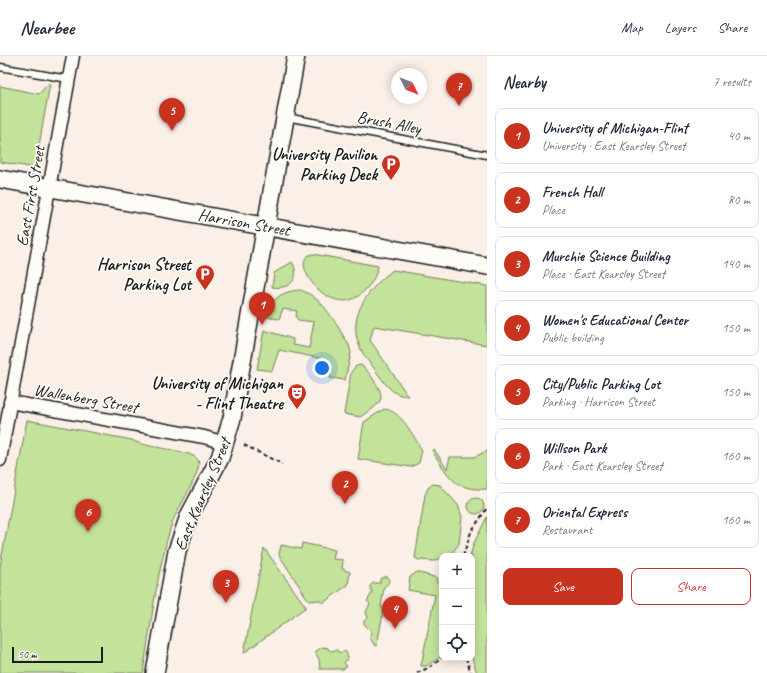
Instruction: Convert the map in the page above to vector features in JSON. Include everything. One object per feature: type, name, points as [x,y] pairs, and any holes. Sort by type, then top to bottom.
[{"type":"street","name":"East First Street","points":[[0,460],[73,56]]},
{"type":"street","name":"East Kearsley Street","points":[[155,673],[179,545],[189,516],[214,471],[225,443],[232,418],[296,56]]},
{"type":"street","name":"Harrison Street","points":[[0,178],[487,266]]},
{"type":"street","name":"Wallenberg Street","points":[[10,402],[204,437],[225,443]]},
{"type":"lane","points":[[0,67],[68,79]]},
{"type":"lane","name":"Brush Alley","points":[[285,116],[487,155]]},
{"type":"path","points":[[244,445],[282,464]]},
{"type":"path","points":[[464,553],[472,532],[487,508]]},
{"type":"path","points":[[417,673],[430,667],[439,660]]},
{"type":"path","points":[[467,661],[471,673]]},
{"type":"green space","points":[[48,84],[50,84],[35,168],[0,162],[0,86],[39,94]]},
{"type":"green space","points":[[313,254],[378,266],[370,285],[365,290],[352,299],[339,301],[327,296],[316,287],[308,277],[304,267],[306,258]]},
{"type":"green space","points":[[292,262],[295,268],[295,278],[292,282],[284,287],[272,287],[274,273]]},
{"type":"green space","points":[[393,270],[487,286],[487,345],[374,326],[370,340],[408,396],[398,394],[387,386],[363,353],[356,334],[358,313],[363,303],[376,285]]},
{"type":"green space","points":[[300,290],[316,299],[323,305],[349,345],[351,353],[345,380],[330,378],[332,369],[328,368],[329,360],[279,350],[272,371],[257,369],[264,330],[293,339],[293,345],[309,348],[314,322],[298,320],[296,317],[297,311],[283,309],[279,319],[267,317],[271,305],[278,297],[288,292]]},
{"type":"green space","points":[[361,365],[372,377],[379,389],[381,399],[379,403],[371,410],[360,417],[344,414],[351,372],[356,366]]},
{"type":"green space","points":[[384,409],[390,410],[396,414],[411,431],[422,450],[419,463],[411,467],[358,459],[364,422]]},
{"type":"green space","points":[[27,420],[132,440],[139,443],[178,451],[194,456],[198,460],[199,465],[197,472],[172,523],[162,559],[143,673],[0,673],[0,566]]},
{"type":"green space","points":[[434,449],[447,469],[450,457],[474,457],[487,451],[487,489],[467,488],[454,481],[433,452]]},
{"type":"green space","points":[[433,484],[440,485],[458,505],[462,517],[459,544],[452,553],[439,553],[439,559],[434,561],[419,560],[415,558],[425,495],[428,488]]},
{"type":"green space","points":[[473,498],[479,498],[484,503],[482,512],[479,514],[473,514],[468,509],[468,503]]},
{"type":"green space","points":[[487,517],[487,673],[477,673],[473,661],[475,661],[475,553],[471,553],[474,543]]},
{"type":"green space","points":[[302,543],[335,550],[333,559],[343,560],[342,569],[350,572],[348,585],[323,603],[319,600],[309,601],[279,555],[281,545],[301,549]]},
{"type":"green space","points":[[264,548],[306,607],[244,653]]},
{"type":"green space","points":[[417,572],[437,578],[436,581],[439,583],[439,658],[426,666],[421,666],[435,595],[408,590],[410,577]]},
{"type":"green space","points":[[388,577],[389,582],[384,587],[381,607],[384,608],[377,645],[375,646],[370,638],[371,631],[364,624],[364,621],[368,618],[366,612],[370,604],[367,601],[372,593],[370,586],[373,583],[380,583],[380,579]]},
{"type":"green space","points":[[322,647],[328,648],[330,651],[337,650],[339,653],[344,651],[346,652],[348,658],[344,663],[347,666],[343,669],[320,669],[319,659],[315,652]]},
{"type":"place","name":"Oriental Express","points":[[459,106]]},
{"type":"place","name":"City/Public Parking Lot","points":[[172,131]]},
{"type":"place","name":"University Pavilion Parking Deck","points":[[391,181]]},
{"type":"place","name":"Harrison Street Parking Lot","points":[[205,291]]},
{"type":"place","name":"University of Michigan-Flint","points":[[262,325]]},
{"type":"place","name":"University of Michigan - Flint Theatre","points":[[297,410]]},
{"type":"place","name":"French Hall","points":[[345,504]]},
{"type":"place","name":"Willson Park","points":[[88,532]]},
{"type":"place","name":"Murchie Science Building","points":[[226,603]]},
{"type":"place","name":"Women's Educational Center","points":[[395,629]]}]
